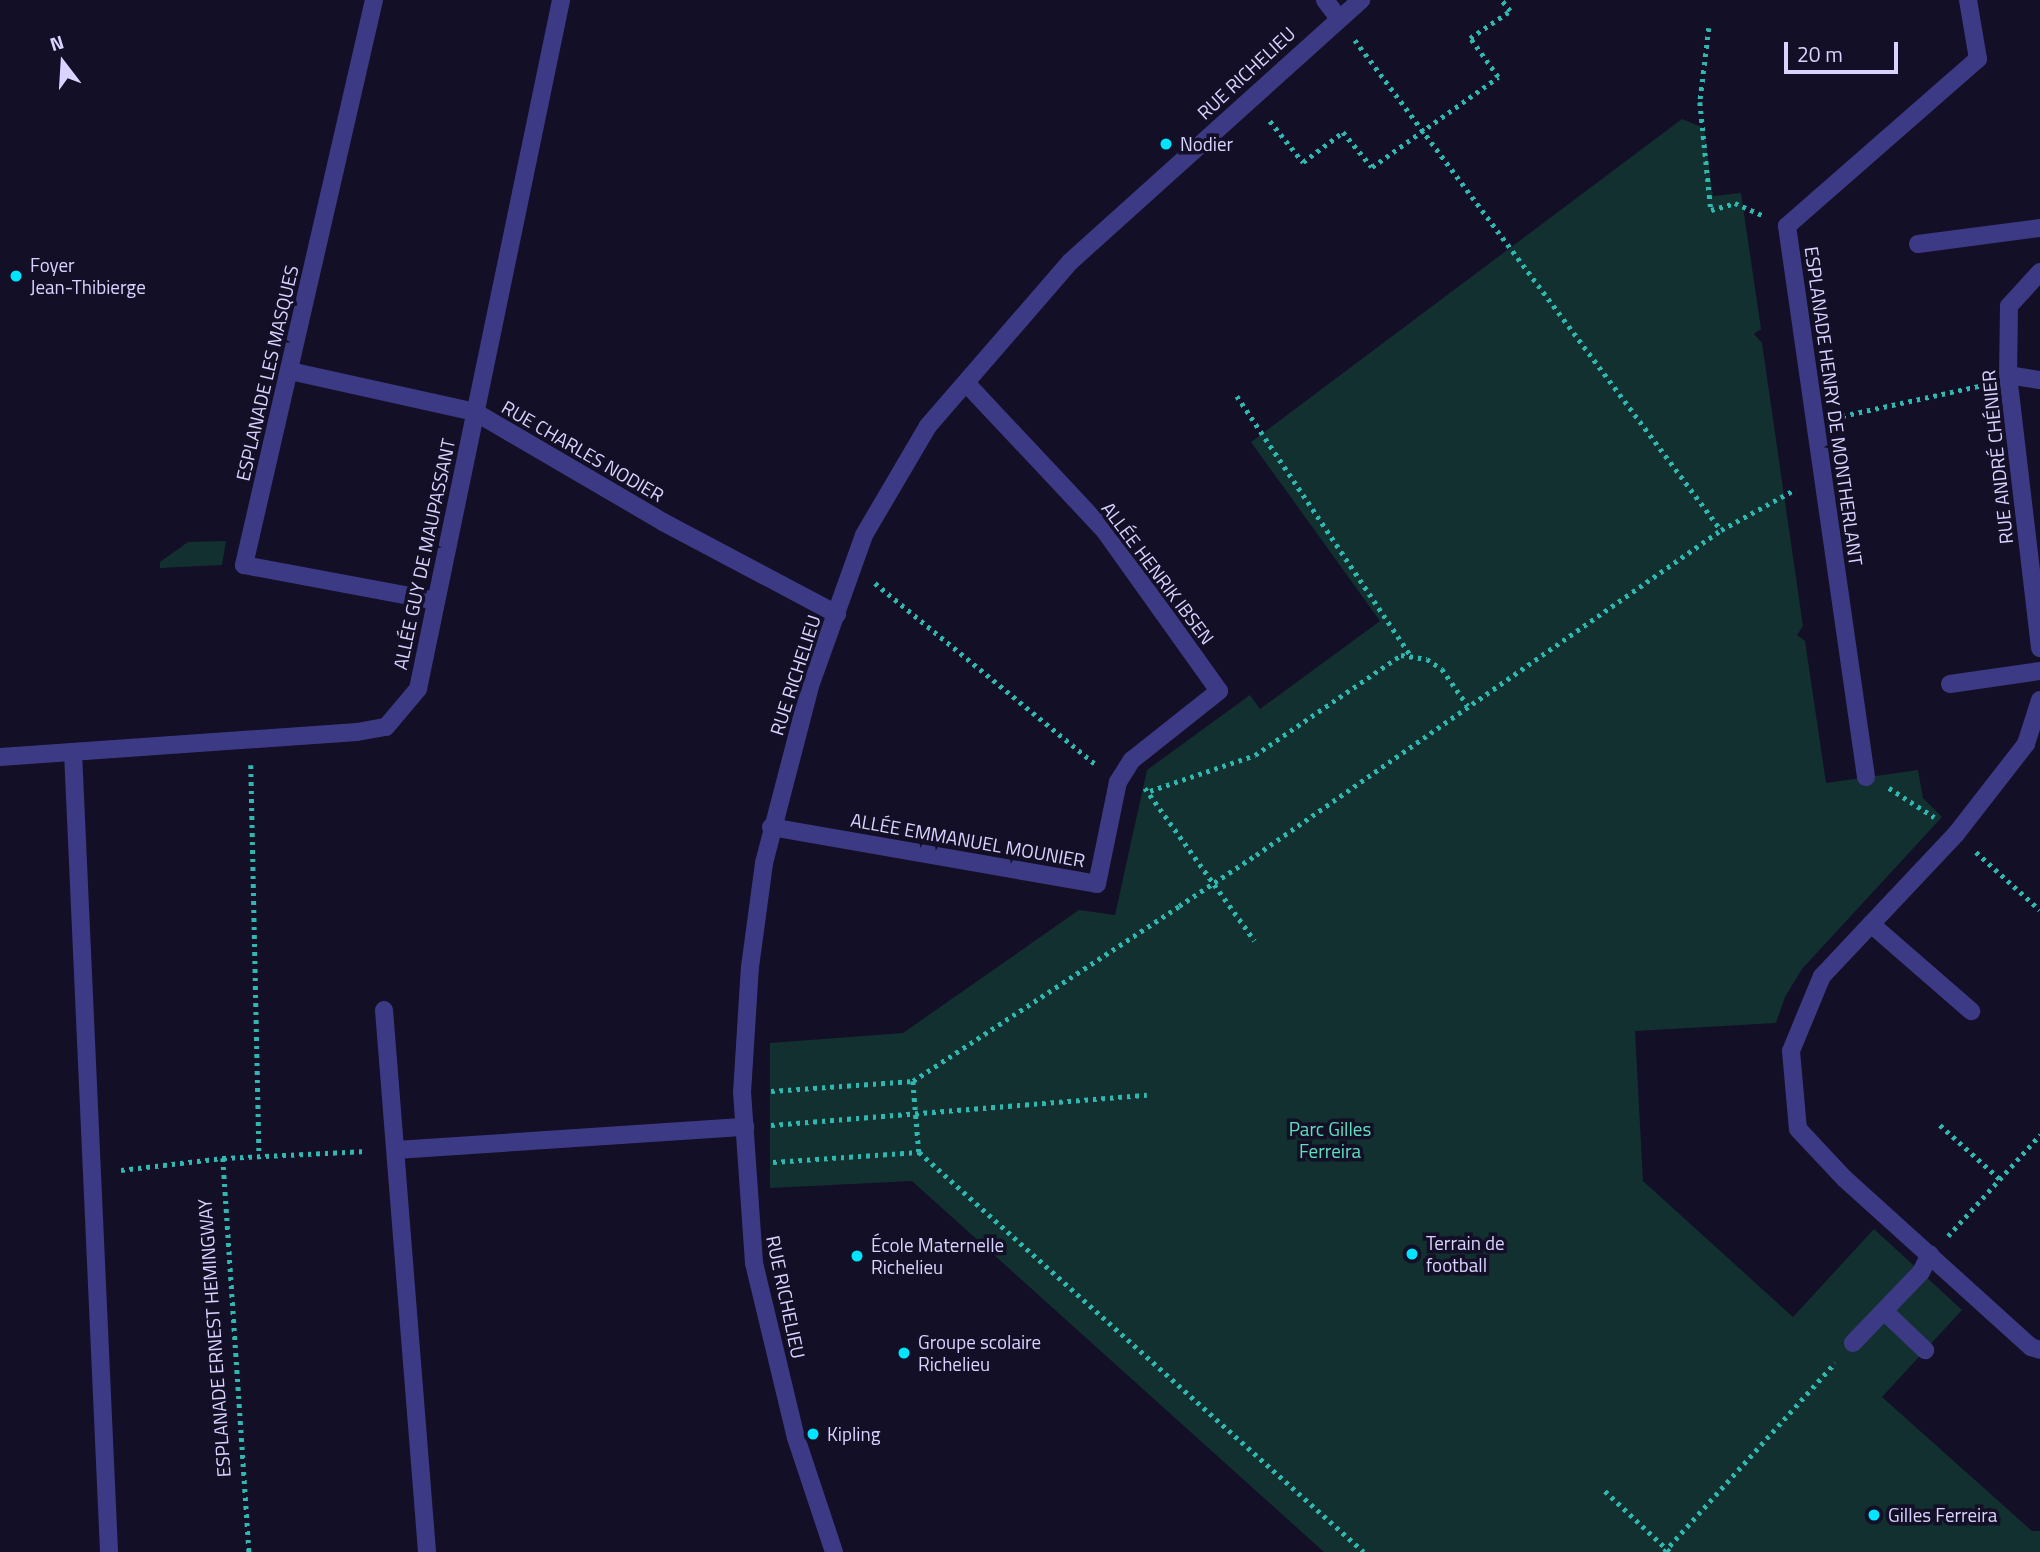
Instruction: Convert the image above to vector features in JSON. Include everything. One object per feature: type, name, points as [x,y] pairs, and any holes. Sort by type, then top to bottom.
[{"type":"street","name":"ESPLANADE LES MASQUES","points":[[374,0],[244,565],[436,601]]},
{"type":"street","name":"ALLÉE GUY DE MAUPASSANT","points":[[0,757],[250,740],[386,727],[418,689],[561,0]]},
{"type":"street","points":[[1325,0],[1338,17]]},
{"type":"street","name":"RUE RICHELIEU","points":[[834,1552],[796,1438],[754,1263],[744,1164],[742,1093],[750,967],[771,827],[810,686],[864,535],[928,426],[1070,262],[1338,17],[1362,0]]},
{"type":"street","name":"ESPLANADE HENRY DE MONTHERLANT","points":[[1866,778],[1787,226],[1978,59],[1968,0]]},
{"type":"street","points":[[1918,244],[2040,228]]},
{"type":"street","name":"RUE ANDRÉ CHÉNIER","points":[[2040,272],[2009,306],[2008,374],[2036,590],[2040,649]]},
{"type":"street","name":"RUE CHARLES NODIER","points":[[290,371],[475,412],[663,522],[837,614]]},
{"type":"street","points":[[2008,374],[2040,380]]},
{"type":"street","name":"ALLÉE HENRIK IBSEN","points":[[966,383],[1105,531],[1219,691],[1132,760],[1118,782]]},
{"type":"street","points":[[1950,684],[2040,671]]},
{"type":"street","points":[[2040,700],[2026,744],[1956,834],[1822,976],[1791,1051],[1798,1129],[1845,1179],[2040,1350]]},
{"type":"street","points":[[73,752],[110,1552]]},
{"type":"street","name":"ALLÉE EMMANUEL MOUNIER","points":[[771,827],[1097,884],[1118,782]]},
{"type":"street","points":[[1871,924],[1971,1011]]},
{"type":"street","points":[[384,1010],[427,1552]]},
{"type":"street","points":[[396,1150],[745,1127]]},
{"type":"street","points":[[1853,1343],[1921,1272],[1930,1254]]},
{"type":"street","points":[[1884,1311],[1925,1350]]},
{"type":"path","points":[[1250,98],[1303,162],[1343,132],[1372,167],[1498,77],[1470,38],[1510,10],[1501,0]]},
{"type":"path","points":[[1338,17],[1721,530]]},
{"type":"path","points":[[1709,28],[1700,102],[1711,210],[1735,203],[1787,226]]},
{"type":"path","points":[[1814,422],[1979,386],[2008,374]]},
{"type":"path","points":[[1237,396],[1412,657]]},
{"type":"path","points":[[742,1093],[913,1081],[1256,855],[1721,530],[1804,485]]},
{"type":"path","points":[[853,564],[1118,782],[1135,782],[1150,791],[1255,941]]},
{"type":"path","points":[[1150,791],[1255,755],[1401,655],[1442,669],[1468,706]]},
{"type":"path","points":[[250,740],[259,1156]]},
{"type":"path","points":[[1866,778],[1915,800],[2040,910]]},
{"type":"path","points":[[913,1081],[918,1115],[919,1152]]},
{"type":"path","points":[[745,1127],[1147,1095]]},
{"type":"path","points":[[1940,1125],[2001,1180]]},
{"type":"path","points":[[1930,1254],[2040,1135]]},
{"type":"path","points":[[92,1174],[223,1158],[396,1150]]},
{"type":"path","points":[[744,1164],[919,1152],[1364,1552]]},
{"type":"path","name":"ESPLANADE ERNEST HEMINGWAY","points":[[223,1158],[249,1552]]},
{"type":"path","points":[[1605,1492],[1667,1551],[1853,1343]]},
{"type":"green space","name":"Parc Gilles Ferreira","points":[[1682,119],[1704,128],[1713,196],[1741,193],[1761,329],[1754,334],[1762,343],[1803,626],[1797,635],[1805,641],[1826,783],[1918,770],[1923,798],[1942,817],[1802,969],[1785,997],[1776,1023],[1635,1031],[1643,1181],[1793,1317],[1874,1229],[1962,1310],[1882,1397],[2032,1531],[2040,1531],[2040,1552],[1324,1552],[912,1181],[770,1188],[770,1043],[903,1033],[1079,910],[1115,915],[1147,770],[1250,695],[1260,709],[1380,621],[1251,442]]},
{"type":"green space","points":[[226,541],[222,565],[160,568],[160,562],[188,542]]},
{"type":"place","name":"Nodier","points":[[1166,144]]},
{"type":"place","name":"Foyer Jean-Thibierge","points":[[16,276]]},
{"type":"place","name":"Terrain de football","points":[[1412,1254]]},
{"type":"place","name":"École Maternelle Richelieu","points":[[857,1256]]},
{"type":"place","name":"Groupe scolaire Richelieu","points":[[904,1353]]},
{"type":"place","name":"Kipling","points":[[813,1434]]},
{"type":"place","name":"Gilles Ferreira","points":[[1874,1515]]}]
